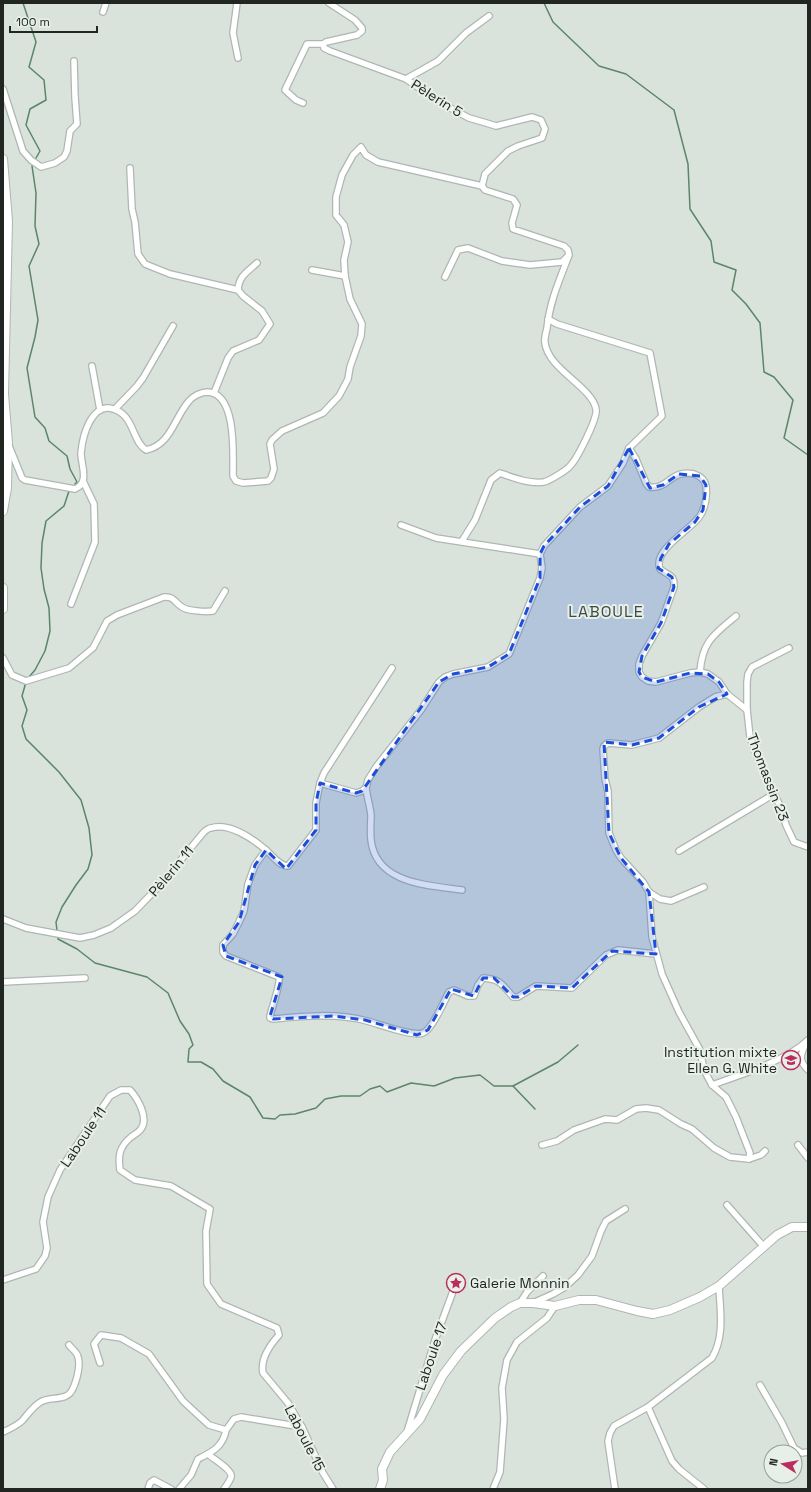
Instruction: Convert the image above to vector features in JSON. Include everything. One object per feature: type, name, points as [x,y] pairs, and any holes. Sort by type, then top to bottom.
[{"type":"main road","points":[[3,159],[8,221],[4,394],[8,443],[7,488],[3,511]]},
{"type":"main road","points":[[3,588],[3,609]]},
{"type":"main road","points":[[380,1489],[383,1480],[382,1469],[390,1452],[420,1419],[443,1375],[461,1351],[495,1318],[511,1307],[520,1303],[556,1306],[579,1300],[596,1300],[653,1314],[670,1310],[700,1297],[719,1286],[777,1235],[792,1227],[808,1227]]},
{"type":"street","points":[[104,12],[106,3]]},
{"type":"street","points":[[237,3],[233,33],[238,58]]},
{"type":"street","points":[[303,103],[296,100],[285,90],[286,85],[307,44],[323,44],[357,35],[362,31],[362,28],[355,20],[329,3]]},
{"type":"street","points":[[406,79],[438,61],[466,33],[489,16]]},
{"type":"street","name":"Pèlerin 5","points":[[323,44],[324,48],[330,52],[406,79],[439,102],[469,118],[496,126],[532,117],[541,120],[545,130],[542,138],[508,151],[484,174],[482,186]]},
{"type":"street","points":[[3,89],[23,151],[31,160],[41,167],[55,163],[64,157],[67,151],[70,131],[77,124],[74,61]]},
{"type":"street","points":[[8,443],[22,478],[25,480],[75,489],[79,487],[84,476],[81,453],[84,436],[90,421],[100,410],[107,408],[115,409],[124,415],[132,426],[142,448],[146,450],[152,449],[167,438],[192,398],[205,392],[214,393],[221,399],[229,416],[232,434],[233,476],[236,481],[239,483],[268,481],[271,478],[274,469],[270,444],[272,440],[282,431],[299,422],[323,413],[339,396],[348,379],[350,367],[361,336],[362,324],[350,299],[345,276],[344,260],[348,242],[344,225],[336,215],[336,197],[342,175],[353,155],[361,147],[366,155],[378,162],[482,186],[485,190],[513,199],[517,205],[512,222],[513,229],[564,246],[568,250],[569,256],[552,299],[544,343],[548,353],[568,377],[589,395],[596,407],[597,414],[591,430],[570,466],[546,482],[528,482],[500,473],[491,480],[475,520],[462,541]]},
{"type":"street","points":[[130,168],[132,209],[135,222],[138,254],[145,264],[170,274],[238,290],[262,312],[270,324],[259,340],[233,351],[228,358],[214,393]]},
{"type":"street","points":[[444,277],[458,250],[468,248],[502,261],[530,265],[562,262],[569,256]]},
{"type":"street","points":[[3,251],[7,265]]},
{"type":"street","points":[[238,290],[239,281],[256,263]]},
{"type":"street","points":[[312,270],[345,276]]},
{"type":"street","points":[[462,890],[413,883],[398,877],[378,862],[371,840],[370,813],[366,788],[368,780],[376,767],[418,715],[439,682],[445,677],[453,674],[488,667],[509,654],[540,578],[542,568],[540,554],[544,546],[580,507],[608,486],[623,463],[630,448],[662,416],[650,353],[557,324],[548,319]]},
{"type":"street","points":[[115,409],[138,386],[173,326]]},
{"type":"street","points":[[92,366],[100,410]]},
{"type":"street","points":[[630,448],[646,483],[650,487],[663,486],[674,476],[687,473],[700,476],[706,485],[705,501],[700,516],[689,528],[669,544],[659,563],[660,569],[672,577],[675,581],[674,587],[661,623],[642,656],[639,664],[639,672],[642,677],[648,681],[656,682],[700,672],[713,677],[719,682],[726,694],[747,710]]},
{"type":"street","points":[[71,604],[95,542],[94,504],[83,481]]},
{"type":"street","points":[[401,525],[436,538],[540,554]]},
{"type":"street","points":[[3,658],[12,675],[26,681],[69,668],[94,648],[107,621],[117,615],[168,596],[173,598],[182,608],[213,611],[225,591]]},
{"type":"street","points":[[700,672],[701,658],[705,647],[715,633],[736,616]]},
{"type":"street","name":"Thomassin 23","points":[[789,648],[752,667],[748,674],[747,682],[747,710],[750,737],[760,764],[780,806],[786,825],[794,842],[808,847]]},
{"type":"street","points":[[366,788],[356,793],[320,783],[330,762],[392,668]]},
{"type":"street","points":[[704,887],[671,901],[660,899],[649,892],[643,882],[621,858],[612,841],[610,833],[608,791],[604,779],[604,746],[610,743],[632,745],[660,738],[699,707],[715,697],[726,694]]},
{"type":"street","name":"Pèlerin 11","points":[[3,919],[26,928],[80,938],[94,935],[111,928],[136,911],[161,884],[203,833],[210,828],[230,828],[248,836],[282,865],[288,866],[316,830],[316,803],[320,783]]},
{"type":"street","points":[[679,851],[774,794]]},
{"type":"street","points":[[266,850],[255,865],[248,884],[244,911],[233,934],[223,945],[223,952],[226,956],[280,976],[280,981],[270,1016],[270,1018],[273,1019],[334,1016],[365,1020],[406,1032],[422,1034],[428,1030],[449,992],[454,990],[468,996],[474,996],[478,985],[483,978],[494,978],[503,984],[513,997],[518,997],[536,986],[572,988],[606,955],[618,950],[656,954]]},
{"type":"street","points":[[649,892],[651,931],[662,974],[679,1012],[700,1050],[704,1070],[712,1085],[726,1097],[736,1117],[750,1153],[749,1159]]},
{"type":"street","points":[[3,982],[85,978]]},
{"type":"street","points":[[712,1085],[782,1058],[807,1040]]},
{"type":"street","points":[[807,1040],[800,1057],[801,1063],[808,1070]]},
{"type":"street","name":"Laboule 11","points":[[3,1280],[36,1269],[45,1256],[47,1248],[43,1222],[48,1197],[60,1170],[110,1096],[121,1090],[130,1090],[138,1098],[144,1119],[141,1129],[123,1146],[118,1158],[120,1170],[135,1180]]},
{"type":"street","points":[[542,1145],[557,1142],[574,1130],[605,1119],[617,1120],[636,1109],[646,1108],[659,1110],[680,1124],[692,1129],[714,1148],[730,1157],[749,1159],[761,1155],[765,1151]]},
{"type":"street","points":[[798,1145],[808,1158]]},
{"type":"street","name":"Laboule 15","points":[[135,1180],[171,1186],[210,1209],[206,1231],[207,1284],[221,1304],[277,1328],[278,1335],[268,1350],[264,1360],[263,1373],[288,1403],[302,1427],[316,1459],[333,1489]]},
{"type":"street","points":[[727,1205],[764,1247]]},
{"type":"street","points":[[533,1303],[565,1287],[578,1275],[592,1256],[606,1221],[625,1209]]},
{"type":"street","points":[[520,1303],[527,1292],[543,1276]]},
{"type":"street","name":"Laboule 17","points":[[407,1433],[420,1386],[456,1280]]},
{"type":"street","points":[[615,1489],[608,1441],[610,1433],[614,1426],[648,1407],[712,1358],[716,1351],[721,1332],[719,1286]]},
{"type":"street","points":[[493,1489],[500,1472],[504,1419],[502,1388],[507,1360],[517,1342],[547,1318],[556,1306]]},
{"type":"street","points":[[100,1363],[94,1344],[101,1335],[121,1338],[149,1354],[183,1401],[209,1425],[226,1430]]},
{"type":"street","points":[[3,1432],[14,1427],[41,1402],[47,1399],[67,1396],[70,1393],[75,1384],[79,1362],[77,1354],[69,1345]]},
{"type":"street","points":[[760,1386],[782,1423],[794,1448],[802,1452],[808,1452]]},
{"type":"street","points":[[648,1407],[672,1461],[679,1469],[704,1489]]},
{"type":"street","points":[[179,1489],[191,1475],[198,1459],[208,1454],[222,1443],[226,1430],[234,1419],[241,1417],[302,1427]]},
{"type":"street","points":[[208,1454],[231,1473],[231,1478],[224,1489]]},
{"type":"street","points":[[148,1489],[150,1483],[154,1480],[172,1489]]},
{"type":"highlighted area","points":[[629,448],[650,488],[663,485],[679,474],[700,476],[706,485],[703,510],[695,522],[669,544],[661,558],[658,568],[672,577],[674,587],[661,623],[642,656],[639,672],[642,677],[656,682],[690,673],[708,674],[719,682],[727,694],[699,707],[659,738],[632,745],[604,742],[609,833],[621,858],[649,892],[656,954],[612,951],[572,988],[536,986],[518,997],[513,997],[494,978],[483,978],[474,996],[451,989],[428,1030],[417,1035],[365,1020],[334,1016],[273,1019],[270,1016],[282,977],[226,956],[223,945],[239,922],[255,865],[266,850],[286,869],[316,830],[316,803],[320,783],[356,793],[362,791],[439,682],[453,674],[488,667],[509,654],[540,578],[540,554],[544,546],[580,507],[608,486]]},
{"type":"waterway","points":[[23,3],[36,42],[29,67],[44,80],[46,100],[30,109],[26,125],[40,151],[36,158]]},
{"type":"waterway","points":[[544,3],[553,22],[599,66],[626,74],[674,110],[688,164],[690,209],[711,241],[714,262],[736,270],[732,290],[746,304],[760,323],[764,372],[774,377],[793,400],[784,438],[808,455],[808,458]]},
{"type":"waterway","points":[[32,166],[36,193],[35,226],[39,244],[29,266],[38,320],[27,368],[35,417],[45,428],[49,441],[67,456],[70,469],[77,482],[75,484]]},
{"type":"waterway","points":[[29,677],[35,670],[45,651],[50,631],[49,608],[41,568],[42,543],[46,521],[64,506],[69,491]]},
{"type":"waterway","points":[[26,682],[22,696],[27,710],[22,726],[26,739],[59,772],[81,800],[89,828],[92,855],[88,869],[62,907],[56,922],[58,939],[77,949],[95,963],[147,977],[168,993],[180,1021],[189,1034],[193,1045],[189,1049],[188,1062],[201,1062],[213,1069],[223,1081],[250,1097],[263,1118],[275,1119],[280,1115],[295,1114],[316,1108],[325,1099],[341,1096],[360,1096],[370,1089],[380,1086],[387,1092],[411,1083],[434,1086],[455,1078],[480,1075],[494,1086],[513,1086],[535,1109]]},
{"type":"waterway","points":[[513,1086],[558,1062],[578,1045]]},
{"type":"place","name":"Institution mixte Ellen G. White","points":[[791,1060]]},
{"type":"place","name":"Galerie Monnin","points":[[456,1283]]},
{"type":"district","name":"LABOULE","points":[[606,611]]}]
